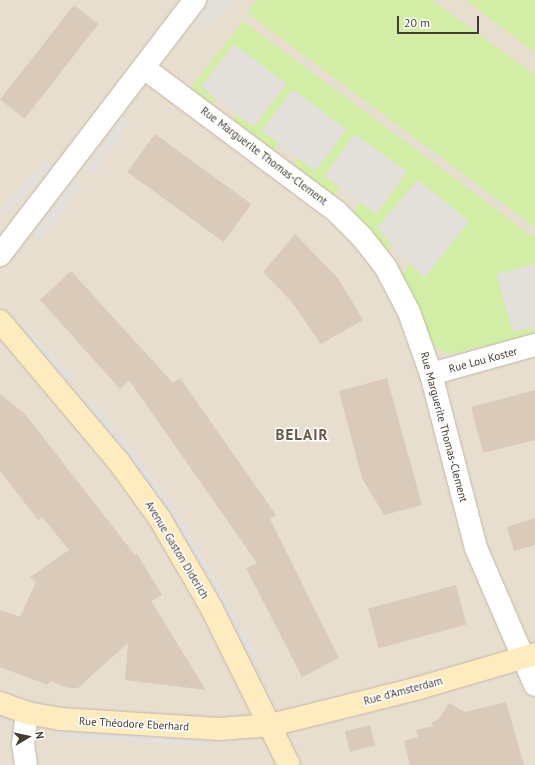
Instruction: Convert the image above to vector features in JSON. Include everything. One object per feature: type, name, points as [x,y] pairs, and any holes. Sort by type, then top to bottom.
[{"type":"street","points":[[0,255],[144,68],[194,0]]},
{"type":"street","name":"Rue Marguerite Thomas-Clement","points":[[144,68],[331,207],[362,237],[386,268],[409,312],[431,374],[476,548],[530,656],[535,685]]},
{"type":"street","name":"Avenue Gaston Diderich","points":[[0,321],[118,461],[160,519],[211,607],[271,725],[289,765]]},
{"type":"street","name":"Rue Lou Koster","points":[[431,374],[535,346]]},
{"type":"street","name":"Rue d'Amsterdam","points":[[271,725],[419,688],[530,656]]},
{"type":"street","name":"Rue Théodore Eberhard","points":[[0,703],[27,713],[61,719],[220,729],[271,725]]},
{"type":"street","points":[[26,765],[23,744],[27,713]]},
{"type":"shaded area","points":[[0,0],[535,0],[535,765],[0,765]]},
{"type":"shaded area","points":[[210,0],[233,0],[217,23],[191,26]]},
{"type":"shaded area","points":[[234,44],[287,84],[254,127],[202,87]]},
{"type":"shaded area","points":[[293,89],[347,129],[315,171],[262,131]]},
{"type":"shaded area","points":[[123,117],[130,122],[91,176],[84,170]]},
{"type":"shaded area","points":[[355,134],[407,172],[376,214],[324,176]]},
{"type":"shaded area","points":[[47,161],[53,167],[5,215],[0,210],[0,208]]},
{"type":"shaded area","points":[[74,180],[81,185],[41,240],[34,235]]},
{"type":"shaded area","points":[[418,180],[469,221],[424,278],[377,228]]},
{"type":"shaded area","points":[[535,264],[535,326],[513,332],[497,274]]},
{"type":"shaded area","points":[[30,331],[74,378],[69,383],[25,336]]},
{"type":"shaded area","points":[[92,399],[146,466],[184,522],[258,657],[254,664],[220,598],[177,527],[139,469],[85,403]]},
{"type":"shaded area","points":[[61,730],[209,740],[208,747],[61,737]]},
{"type":"green space","points":[[257,0],[432,0],[535,75],[535,227],[247,13]]},
{"type":"green space","points":[[466,0],[535,0],[535,52]]},
{"type":"green space","points":[[243,21],[535,238],[535,264],[497,274],[513,332],[532,327],[534,334],[450,354],[441,351],[433,343],[402,276],[410,262],[425,277],[469,221],[378,228],[393,244],[386,252],[353,213],[361,202],[377,214],[407,172],[325,176],[340,187],[334,195],[294,164],[299,157],[316,170],[347,129],[263,131],[279,142],[274,150],[233,119],[237,114],[254,127],[234,44],[201,87],[217,99],[213,104],[191,88]]},
{"type":"building","points":[[74,5],[98,24],[25,119],[0,100]]},
{"type":"building","points":[[155,134],[251,204],[224,242],[127,172]]},
{"type":"building","points":[[295,234],[338,278],[363,320],[321,344],[291,301],[263,272]]},
{"type":"building","points":[[71,271],[173,383],[180,378],[276,515],[270,519],[339,658],[302,677],[246,568],[257,563],[129,380],[120,389],[40,300]]},
{"type":"building","points":[[387,378],[422,505],[384,515],[362,478],[339,391]]},
{"type":"building","points":[[535,390],[535,440],[483,453],[471,407]]},
{"type":"building","points":[[0,394],[25,414],[135,555],[137,554],[162,595],[151,601],[206,690],[125,680],[128,643],[78,688],[68,688],[50,681],[48,685],[0,667],[0,610],[20,617],[36,582],[30,577],[69,550],[42,517],[38,520],[0,471]]},
{"type":"building","points":[[535,518],[535,545],[514,551],[507,527]]},
{"type":"building","points":[[456,585],[467,625],[379,648],[368,609]]},
{"type":"building","points":[[506,702],[524,765],[410,765],[404,741],[418,737],[416,730],[433,726],[432,722],[439,719],[449,703],[465,712]]},
{"type":"building","points":[[370,725],[375,745],[350,752],[345,731]]},
{"type":"district","name":"BELAIR","points":[[302,435]]}]
